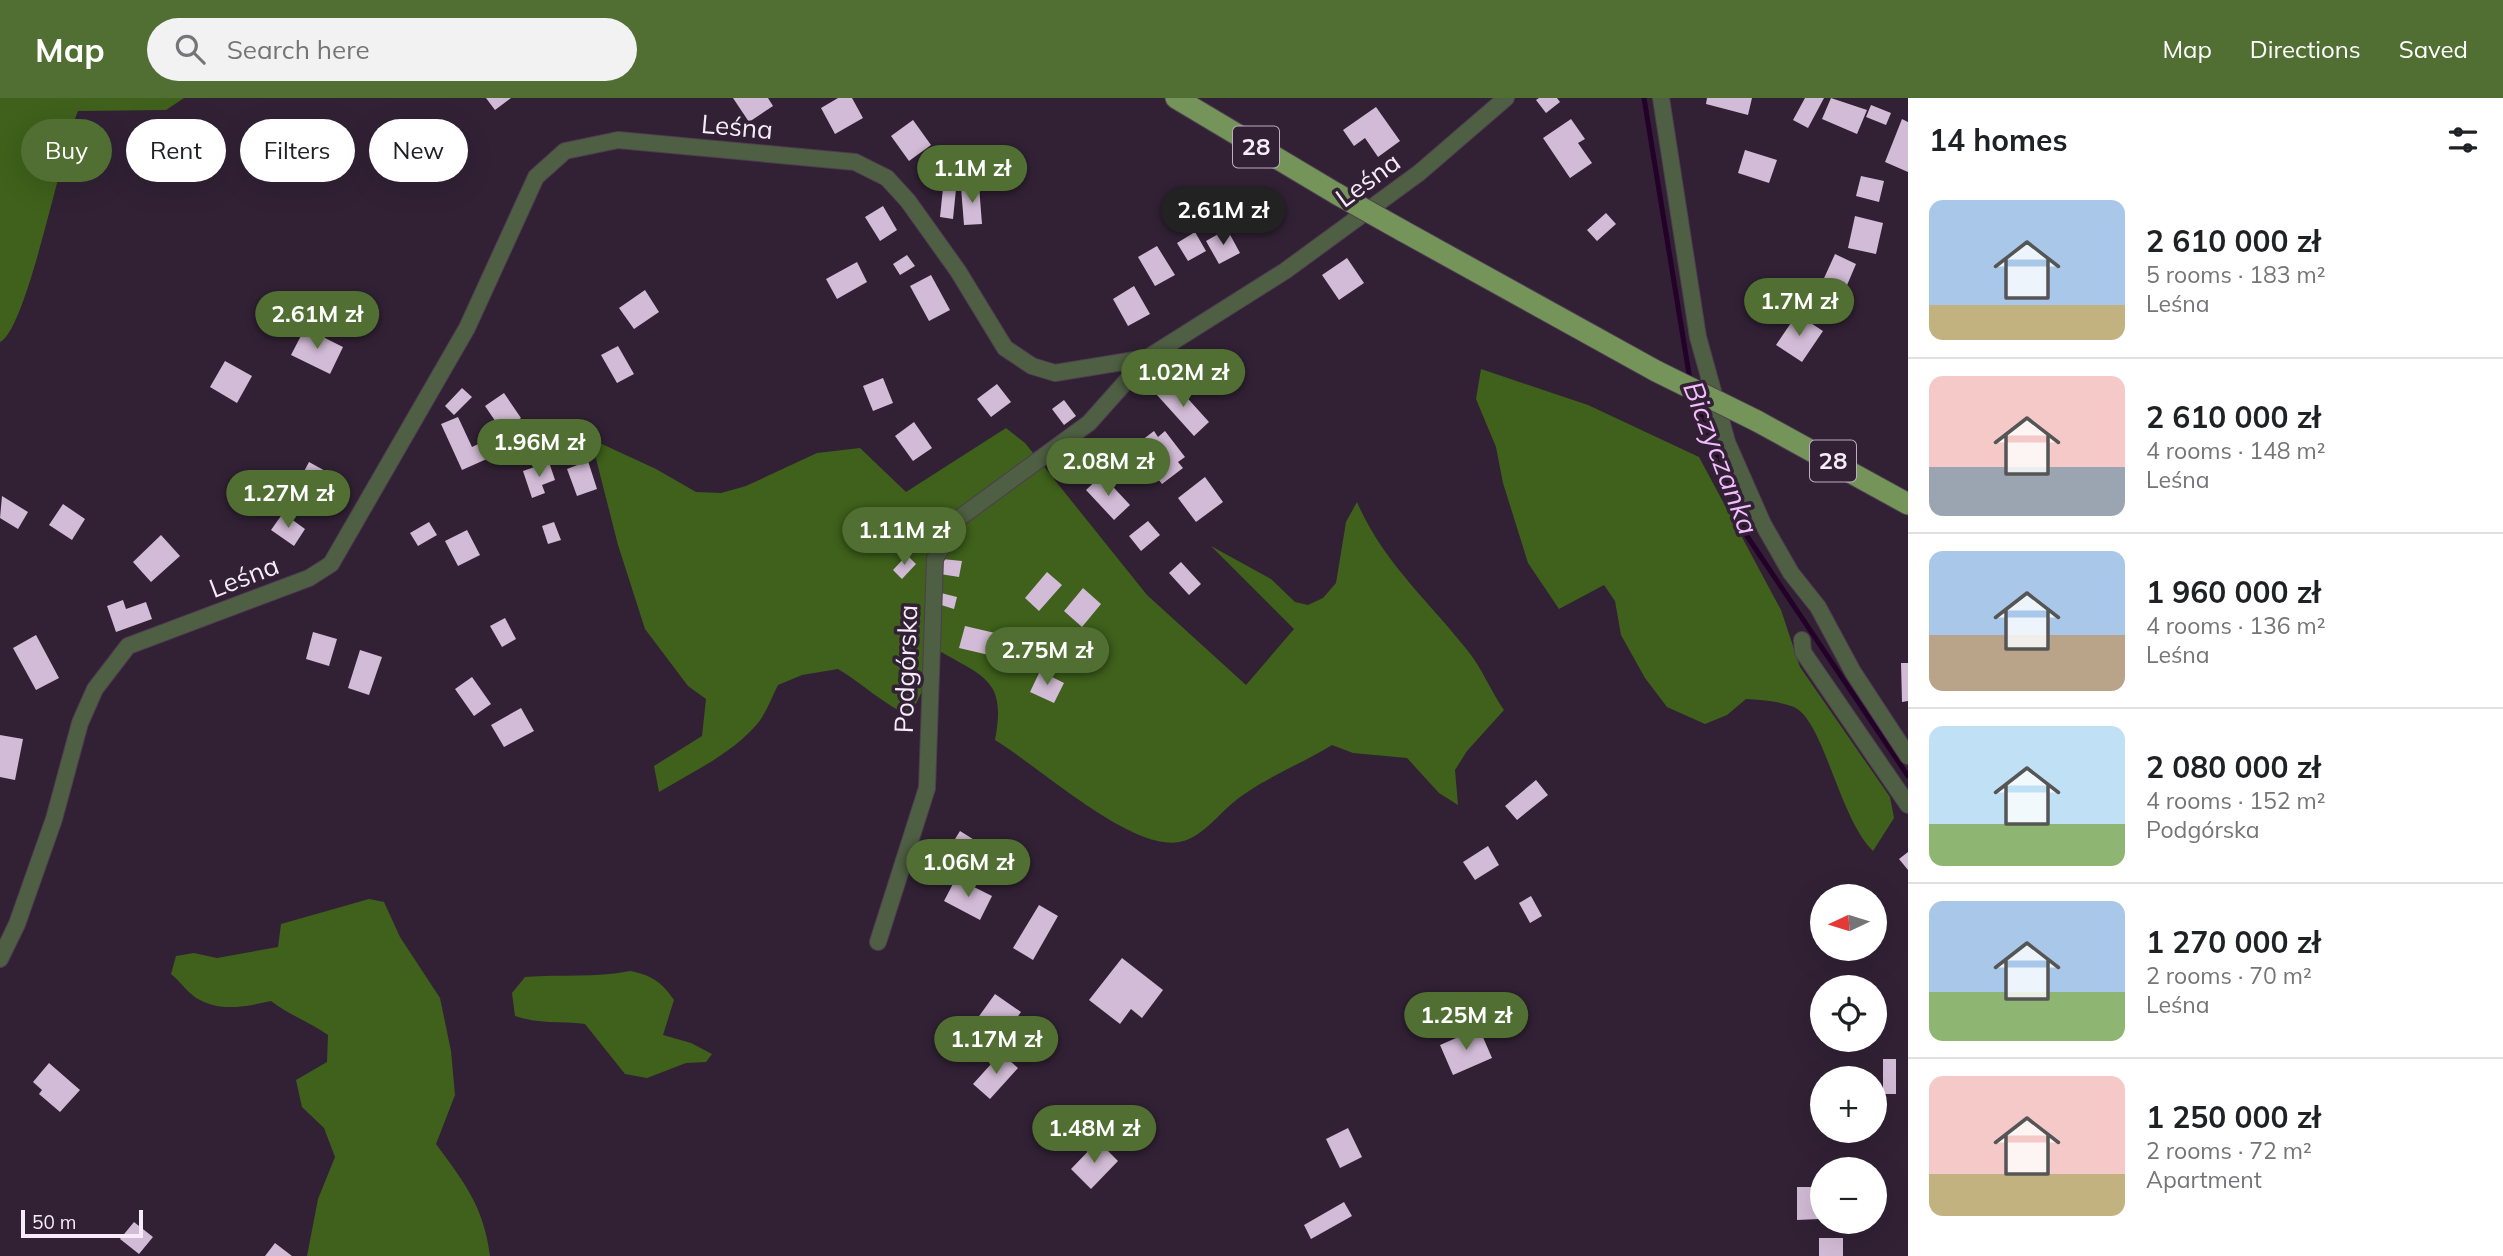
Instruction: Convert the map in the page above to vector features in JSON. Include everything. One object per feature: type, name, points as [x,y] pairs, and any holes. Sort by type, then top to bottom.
[{"type":"main road","name":"28","points":[[1176,98],[1337,194],[1656,371],[1757,421],[1908,504]]},
{"type":"street","name":"Leśna","points":[[0,959],[17,924],[45,845],[80,723],[95,689],[128,646],[309,578],[331,564],[467,328],[536,177],[565,151],[618,140],[855,162],[887,178],[908,201],[958,271],[1005,348],[1032,366],[1055,373],[1147,358],[1295,263],[1419,173],[1506,98]]},
{"type":"street","points":[[1661,98],[1698,337],[1727,442],[1763,524],[1791,573],[1818,607],[1853,672],[1908,756]]},
{"type":"street","name":"Podgórska","points":[[878,942],[927,788],[935,559],[958,519],[1089,423],[1147,358]]},
{"type":"street","points":[[1801,640],[1803,652],[1908,806]]},
{"type":"green space","points":[[0,98],[184,98],[166,110],[78,111],[75,119],[21,119],[21,182],[57,182],[21,306],[10,330],[0,342]]},
{"type":"green space","points":[[1481,369],[1588,405],[1699,457],[1781,610],[1800,667],[1890,797],[1894,818],[1873,851],[1851,817],[1814,731],[1805,716],[1794,707],[1746,699],[1727,715],[1705,724],[1667,707],[1645,678],[1621,635],[1615,601],[1604,585],[1559,609],[1528,563],[1503,483],[1496,447],[1476,399]]},
{"type":"green space","points":[[1006,428],[1025,443],[1147,595],[1246,685],[1294,629],[1211,546],[1271,579],[1295,602],[1308,605],[1323,598],[1336,583],[1346,522],[1357,502],[1394,564],[1471,655],[1504,710],[1467,751],[1455,770],[1458,805],[1439,793],[1407,758],[1353,753],[1332,745],[1238,798],[1193,837],[1179,842],[1159,841],[1136,834],[1111,821],[995,740],[998,705],[989,684],[981,676],[941,652],[910,716],[838,669],[802,675],[778,685],[761,719],[736,744],[659,792],[654,766],[702,736],[706,699],[688,686],[645,629],[618,545],[591,439],[656,469],[696,492],[721,493],[746,486],[817,453],[860,448],[906,492]]},
{"type":"green space","points":[[369,899],[384,902],[400,937],[440,998],[451,1051],[455,1095],[436,1144],[464,1183],[478,1209],[490,1256],[307,1256],[318,1199],[335,1157],[324,1128],[302,1107],[296,1080],[327,1062],[328,1035],[271,1001],[235,1007],[208,1004],[192,995],[171,974],[176,956],[194,953],[217,958],[278,947],[281,924]]},
{"type":"green space","points":[[630,971],[655,980],[670,994],[674,1000],[663,1035],[691,1043],[712,1054],[706,1062],[686,1063],[647,1078],[625,1074],[585,1024],[515,1016],[512,993],[525,977]]},
{"type":"building","points":[[486,98],[511,98],[495,110]]},
{"type":"building","points":[[733,98],[768,98],[773,106],[749,122]]},
{"type":"building","points":[[838,98],[852,98],[863,118],[835,134],[821,108]]},
{"type":"building","points":[[1557,98],[1560,102],[1546,113],[1536,100]]},
{"type":"building","points":[[1707,98],[1752,98],[1748,115],[1706,104]]},
{"type":"building","points":[[1805,98],[1824,98],[1808,128],[1793,120]]},
{"type":"building","points":[[1831,98],[1867,110],[1857,134],[1822,119]]},
{"type":"building","points":[[1871,105],[1891,113],[1886,125],[1866,117]]},
{"type":"building","points":[[1376,107],[1400,141],[1378,157],[1365,138],[1354,146],[1343,130]]},
{"type":"building","points":[[1571,119],[1585,139],[1578,143],[1592,163],[1570,178],[1543,138]]},
{"type":"building","points":[[1902,119],[1908,122],[1908,172],[1885,162]]},
{"type":"building","points":[[913,120],[931,145],[909,161],[891,136]]},
{"type":"building","points":[[1745,150],[1777,160],[1769,183],[1738,173]]},
{"type":"building","points":[[1861,176],[1884,181],[1879,202],[1856,196]]},
{"type":"building","points":[[979,186],[982,224],[964,225],[961,187]]},
{"type":"building","points":[[943,188],[956,189],[953,219],[940,217]]},
{"type":"building","points":[[1181,197],[1191,214],[1174,224],[1164,207]]},
{"type":"building","points":[[883,206],[897,230],[880,241],[865,217]]},
{"type":"building","points":[[1606,213],[1616,224],[1597,241],[1587,230]]},
{"type":"building","points":[[1855,216],[1883,223],[1876,254],[1848,248]]},
{"type":"building","points":[[1227,229],[1240,253],[1219,264],[1206,241]]},
{"type":"building","points":[[1195,232],[1206,251],[1188,261],[1177,243]]},
{"type":"building","points":[[1157,246],[1175,275],[1155,286],[1138,257]]},
{"type":"building","points":[[1835,254],[1856,264],[1842,297],[1820,287]]},
{"type":"building","points":[[907,255],[915,266],[900,275],[893,264]]},
{"type":"building","points":[[1347,258],[1364,283],[1339,300],[1322,275]]},
{"type":"building","points":[[857,262],[867,282],[837,299],[826,279]]},
{"type":"building","points":[[931,275],[950,310],[929,321],[910,286]]},
{"type":"building","points":[[1134,286],[1150,314],[1128,326],[1113,299]]},
{"type":"building","points":[[645,290],[659,312],[634,329],[619,308]]},
{"type":"building","points":[[1797,314],[1823,331],[1802,362],[1776,345]]},
{"type":"building","points":[[305,328],[343,347],[330,374],[291,355]]},
{"type":"building","points":[[618,346],[634,374],[617,383],[601,355]]},
{"type":"building","points":[[225,361],[252,376],[237,403],[210,387]]},
{"type":"building","points":[[883,378],[893,403],[873,411],[863,386]]},
{"type":"building","points":[[1172,381],[1209,422],[1194,436],[1157,395]]},
{"type":"building","points":[[997,384],[1011,402],[991,417],[977,399]]},
{"type":"building","points":[[462,388],[472,397],[454,415],[445,406]]},
{"type":"building","points":[[504,393],[521,418],[502,431],[485,406]]},
{"type":"building","points":[[1064,400],[1076,416],[1064,425],[1052,409]]},
{"type":"building","points":[[458,417],[472,447],[491,438],[498,454],[462,470],[441,424]]},
{"type":"building","points":[[914,422],[932,448],[913,461],[895,436]]},
{"type":"building","points":[[1154,431],[1158,437],[1165,431],[1185,457],[1178,462],[1183,468],[1162,484],[1133,447]]},
{"type":"building","points":[[1083,441],[1095,459],[1065,478],[1058,466],[1068,460],[1064,453]]},
{"type":"building","points":[[588,461],[597,489],[577,496],[567,469]]},
{"type":"building","points":[[309,462],[329,473],[320,490],[300,479]]},
{"type":"building","points":[[549,462],[555,480],[542,485],[545,493],[532,498],[523,471]]},
{"type":"building","points":[[1102,475],[1130,505],[1114,520],[1086,490]]},
{"type":"building","points":[[1205,477],[1223,502],[1196,522],[1178,498]]},
{"type":"building","points":[[2,496],[28,512],[18,529],[0,518]]},
{"type":"building","points":[[63,504],[85,519],[72,540],[49,525]]},
{"type":"building","points":[[283,513],[305,529],[294,546],[271,530]]},
{"type":"building","points":[[1148,521],[1160,535],[1141,551],[1129,536]]},
{"type":"building","points":[[429,522],[437,535],[418,546],[410,533]]},
{"type":"building","points":[[554,522],[561,540],[548,544],[542,526]]},
{"type":"building","points":[[467,530],[480,555],[458,566],[445,541]]},
{"type":"building","points":[[161,535],[180,556],[151,582],[133,562]]},
{"type":"building","points":[[907,555],[916,564],[902,579],[893,570]]},
{"type":"building","points":[[942,559],[962,561],[959,577],[940,574]]},
{"type":"building","points":[[1181,562],[1201,584],[1189,595],[1169,573]]},
{"type":"building","points":[[1047,572],[1062,585],[1039,611],[1025,598]]},
{"type":"building","points":[[1083,588],[1101,604],[1082,627],[1064,611]]},
{"type":"building","points":[[941,593],[957,597],[954,609],[938,604]]},
{"type":"building","points":[[123,600],[126,609],[146,602],[152,619],[116,632],[107,606]]},
{"type":"building","points":[[505,618],[516,639],[502,647],[490,626]]},
{"type":"building","points":[[965,626],[995,633],[989,655],[959,648]]},
{"type":"building","points":[[313,632],[337,639],[329,666],[306,659]]},
{"type":"building","points":[[36,635],[59,678],[36,690],[13,648]]},
{"type":"building","points":[[360,650],[382,657],[369,695],[348,688]]},
{"type":"building","points":[[1901,663],[1908,663],[1908,701],[1902,702]]},
{"type":"building","points":[[1040,671],[1064,683],[1054,703],[1030,692]]},
{"type":"building","points":[[472,677],[491,704],[474,716],[455,689]]},
{"type":"building","points":[[521,708],[534,731],[504,747],[491,725]]},
{"type":"building","points":[[0,735],[23,739],[15,780],[0,777]]},
{"type":"building","points":[[1536,780],[1548,795],[1517,820],[1505,806]]},
{"type":"building","points":[[960,831],[1000,856],[987,877],[947,852]]},
{"type":"building","points":[[1488,846],[1499,865],[1475,880],[1463,862]]},
{"type":"building","points":[[1908,852],[1908,870],[1899,859]]},
{"type":"building","points":[[956,878],[992,896],[980,920],[944,901]]},
{"type":"building","points":[[1531,896],[1542,916],[1530,923],[1519,903]]},
{"type":"building","points":[[1039,905],[1058,916],[1033,960],[1013,948]]},
{"type":"building","points":[[1122,958],[1163,990],[1142,1018],[1131,1009],[1120,1024],[1089,1000]]},
{"type":"building","points":[[995,994],[1021,1012],[1003,1037],[977,1019]]},
{"type":"building","points":[[1479,1028],[1492,1058],[1453,1075],[1440,1045]]},
{"type":"building","points":[[1001,1053],[1018,1068],[990,1099],[973,1084]]},
{"type":"building","points":[[1883,1059],[1896,1059],[1896,1094],[1887,1094],[1887,1066],[1883,1066]]},
{"type":"building","points":[[49,1063],[80,1090],[60,1112],[39,1094],[42,1090],[33,1082]]},
{"type":"building","points":[[1348,1128],[1362,1157],[1340,1168],[1326,1139]]},
{"type":"building","points":[[1098,1141],[1118,1161],[1091,1189],[1071,1169]]},
{"type":"building","points":[[1797,1187],[1810,1187],[1810,1219],[1797,1220]]},
{"type":"building","points":[[1344,1202],[1352,1216],[1311,1239],[1304,1225]]},
{"type":"building","points":[[134,1222],[153,1237],[139,1254],[120,1239]]},
{"type":"building","points":[[1819,1238],[1843,1238],[1843,1256],[1819,1256]]},
{"type":"building","points":[[275,1243],[292,1256],[265,1256]]},
{"type":"waterway","name":"Biczyczanka","points":[[1644,98],[1690,380]]},
{"type":"waterway","name":"Biczyczanka","points":[[1694,397],[1747,536],[1908,776]]}]
